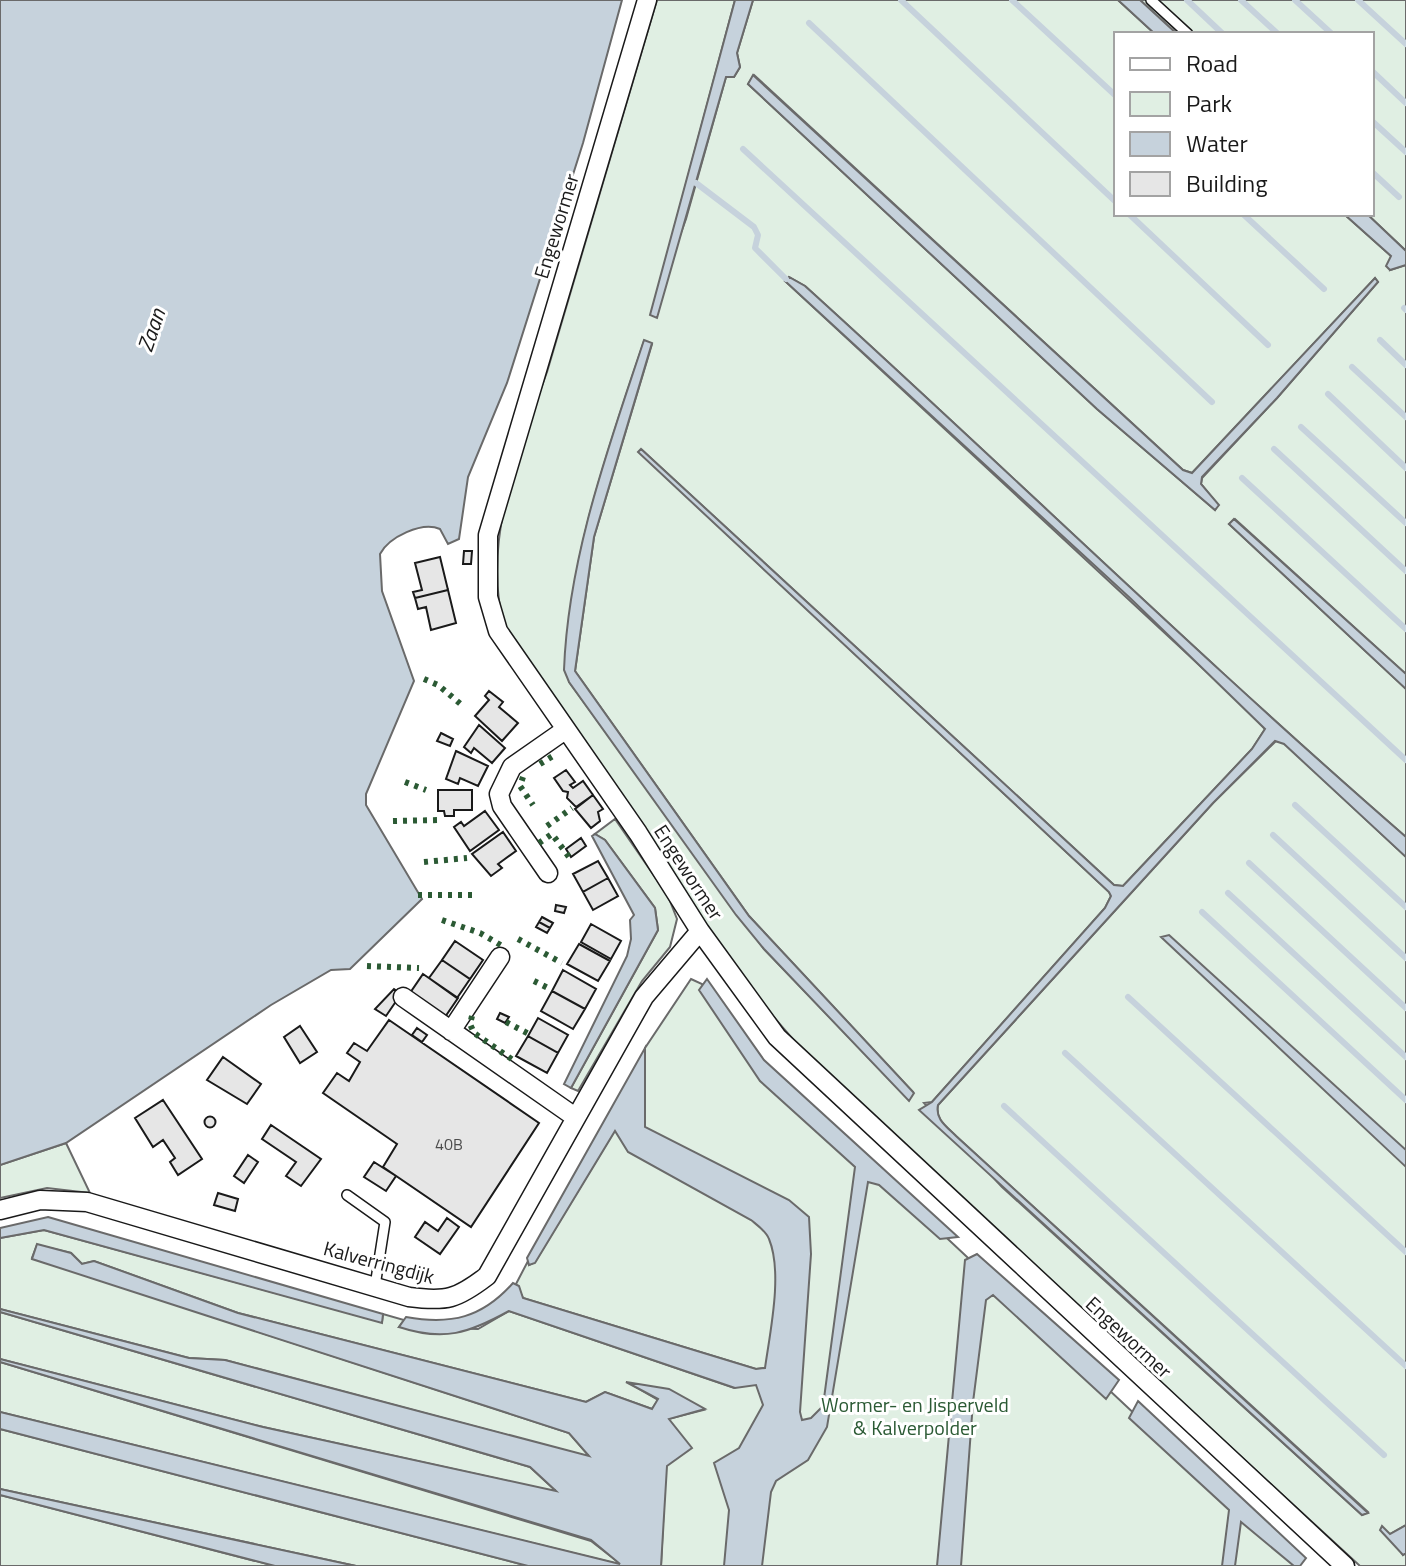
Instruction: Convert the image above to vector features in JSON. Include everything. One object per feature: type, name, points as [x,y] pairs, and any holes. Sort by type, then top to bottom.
[{"type":"street","name":"Engewormer","points":[[647,0],[488,535],[488,597],[498,631],[638,833],[700,931],[777,1037],[806,1068],[1345,1566]]},
{"type":"street","points":[[548,873],[502,806],[499,794],[512,767],[565,730]]},
{"type":"street","name":"Kalverringdijk","points":[[0,1210],[40,1200],[87,1202],[375,1286],[441,1301],[464,1294],[487,1276],[644,997],[700,931]]},
{"type":"street","points":[[451,1031],[500,957]]},
{"type":"street","points":[[403,997],[575,1117]]},
{"type":"lane","points":[[1151,0],[1186,32]]},
{"type":"lane","points":[[347,1195],[385,1222],[375,1286]]},
{"type":"green space","points":[[657,0],[735,0],[651,315],[686,219],[726,77],[734,77],[740,67],[737,53],[753,0],[1118,0],[1153,32],[1114,32],[1114,216],[1346,216],[1391,256],[1390,270],[1406,265],[1406,674],[1235,519],[1229,524],[1406,689],[1406,837],[1254,702],[805,286],[789,277],[785,281],[1250,712],[1265,729],[1252,749],[1123,886],[1114,885],[642,450],[639,452],[1111,896],[1105,908],[932,1102],[924,1103],[945,1126],[938,1115],[938,1105],[1213,803],[1276,741],[1284,743],[1406,857],[1406,1525],[1390,1534],[1403,1555],[1406,1553],[1406,1566],[1360,1566],[817,1067],[746,985],[505,628],[498,597],[500,532],[506,498],[547,372]],"holes":[[[754,75],[1183,470],[1192,473],[1375,278],[1378,282],[1202,478],[1201,484],[1218,505],[1215,510],[1097,409],[748,84]],[[644,341],[652,344],[594,537],[575,671],[749,916],[913,1092],[909,1100],[764,949],[569,682],[568,642],[572,600],[591,510]],[[945,1126],[1368,1512],[1362,1515],[1002,1187]]]},
{"type":"green space","points":[[1140,0],[1406,0],[1406,251],[1369,216],[1374,216],[1374,32],[1175,32]]},
{"type":"green space","points":[[615,819],[668,896],[677,919],[670,947],[642,981],[578,1091],[571,1088],[658,930],[655,908],[605,840],[595,834]]},
{"type":"green space","name":"Wormer- en Jisperveld & Kalverpolder","points":[[691,979],[702,984],[761,1064],[1297,1566],[661,1566],[668,1419],[703,1410],[629,1383],[658,1400],[652,1409],[605,1392],[586,1402],[238,1313],[94,1261],[82,1264],[71,1253],[37,1245],[32,1258],[569,1433],[590,1457],[225,1360],[189,1358],[0,1309],[0,1238],[44,1230],[382,1322],[383,1314],[404,1320],[399,1327],[478,1329],[509,1311],[734,1388],[765,1368],[756,1369],[523,1298],[516,1284],[528,1261],[529,1265],[535,1262],[615,1130],[645,1062],[645,1048]]},
{"type":"green space","points":[[66,1143],[90,1193],[47,1188],[0,1198],[0,1165]]},
{"type":"green space","points":[[0,1312],[530,1467],[557,1492],[263,1427],[0,1359]]},
{"type":"green space","points":[[0,1362],[591,1541],[622,1565],[0,1412]]},
{"type":"green space","points":[[0,1429],[528,1566],[356,1566],[0,1489]]},
{"type":"green space","points":[[0,1495],[275,1566],[0,1566]]},
{"type":"water","name":"Zaan","points":[[0,0],[622,0],[583,143],[507,383],[468,477],[459,539],[448,544],[440,529],[424,527],[398,537],[380,554],[382,591],[414,681],[366,794],[366,805],[422,899],[350,969],[331,970],[271,1005],[66,1143],[0,1165]]},
{"type":"water","points":[[735,0],[753,0],[737,53],[740,67],[734,77],[726,77],[657,318],[650,315]]},
{"type":"water","points":[[1118,0],[1140,0],[1175,32],[1153,32]]},
{"type":"water","points":[[753,75],[1183,470],[1192,473],[1375,278],[1378,282],[1277,398],[1202,477],[1201,484],[1219,505],[1215,510],[1097,409],[748,84]]},
{"type":"water","points":[[1346,216],[1369,216],[1406,251],[1406,265],[1390,270],[1386,266],[1391,256]]},
{"type":"water","points":[[789,277],[805,286],[1254,702],[1406,837],[1406,857],[1284,744],[1275,741],[1213,803],[938,1105],[942,1122],[956,1136],[1368,1513],[1362,1515],[919,1110],[932,1102],[1105,908],[1111,896],[638,452],[641,449],[1114,885],[1123,886],[1252,749],[1265,729],[1130,598],[785,281]]},
{"type":"water","points":[[644,340],[652,343],[594,537],[575,671],[749,916],[914,1093],[909,1101],[764,949],[736,915],[569,682],[564,670],[573,586],[592,502]]},
{"type":"water","points":[[1234,519],[1406,674],[1406,689],[1229,524]]},
{"type":"water","points":[[595,834],[605,840],[655,908],[658,930],[571,1088],[564,1084],[627,956],[631,939],[630,920],[634,915],[592,836]]},
{"type":"water","points":[[1169,935],[1406,1150],[1406,1167],[1161,937]]},
{"type":"water","points":[[707,979],[764,1060],[958,1237],[940,1239],[879,1185],[868,1182],[827,1427],[808,1460],[776,1481],[771,1492],[762,1566],[724,1566],[729,1510],[714,1463],[739,1448],[763,1405],[756,1385],[735,1388],[509,1311],[456,1333],[430,1334],[399,1327],[406,1317],[437,1320],[465,1316],[490,1304],[513,1283],[519,1286],[523,1298],[756,1369],[765,1368],[775,1285],[773,1253],[768,1236],[751,1220],[628,1152],[615,1131],[535,1263],[529,1265],[527,1258],[645,1048],[645,1127],[789,1200],[809,1217],[811,1254],[800,1412],[802,1420],[811,1418],[823,1406],[855,1167],[760,1081],[699,990]]},
{"type":"water","points":[[48,1217],[383,1314],[382,1323],[44,1230],[0,1238],[0,1228]]},
{"type":"water","points":[[37,1244],[71,1253],[82,1264],[94,1261],[238,1313],[586,1402],[605,1392],[652,1409],[658,1399],[626,1382],[669,1389],[705,1409],[669,1419],[692,1448],[667,1466],[661,1566],[528,1566],[0,1429],[0,1412],[620,1564],[591,1540],[0,1362],[0,1359],[263,1427],[556,1491],[530,1467],[0,1312],[0,1309],[189,1358],[225,1360],[589,1456],[569,1433],[32,1259]]},
{"type":"water","points":[[977,1254],[1119,1380],[1106,1399],[993,1295],[986,1300],[973,1402],[961,1566],[937,1566],[965,1260]]},
{"type":"water","points":[[1138,1401],[1306,1558],[1300,1566],[1294,1566],[1241,1522],[1235,1566],[1222,1566],[1229,1510],[1129,1418]]},
{"type":"water","points":[[0,1489],[356,1566],[275,1566],[0,1495]]},
{"type":"water","points":[[1406,1525],[1406,1553],[1403,1555],[1380,1530],[1382,1526],[1390,1534]]},
{"type":"building","points":[[464,551],[472,551],[471,564],[463,564]]},
{"type":"building","points":[[440,557],[448,590],[415,598],[413,592],[422,590],[415,563]]},
{"type":"building","points":[[448,590],[456,623],[431,630],[426,607],[418,609],[415,598]]},
{"type":"building","points":[[489,691],[503,702],[499,707],[518,723],[502,741],[475,716],[489,700],[485,696]]},
{"type":"building","points":[[479,725],[505,748],[492,763],[474,748],[471,753],[464,747]]},
{"type":"building","points":[[441,733],[453,739],[450,746],[437,741]]},
{"type":"building","points":[[456,751],[488,766],[478,786],[460,778],[458,784],[446,779]]},
{"type":"building","points":[[566,770],[575,782],[570,785],[573,788],[583,781],[593,795],[576,807],[567,798],[568,792],[563,791],[554,778]]},
{"type":"building","points":[[438,790],[472,790],[472,810],[454,810],[454,816],[445,816],[444,811],[438,811]]},
{"type":"building","points":[[593,795],[603,809],[598,812],[600,821],[591,828],[575,809]]},
{"type":"building","points":[[485,811],[499,830],[470,851],[454,827],[461,822],[464,826]]},
{"type":"building","points":[[503,832],[516,851],[498,864],[502,868],[491,876],[472,854]]},
{"type":"building","points":[[581,838],[586,846],[571,857],[566,849]]},
{"type":"building","points":[[598,861],[608,878],[583,892],[573,874]]},
{"type":"building","points":[[608,878],[618,896],[593,910],[583,892]]},
{"type":"building","points":[[556,905],[566,907],[564,913],[555,911]]},
{"type":"building","points":[[542,917],[553,923],[550,928],[539,922]]},
{"type":"building","points":[[539,922],[550,928],[547,933],[536,927]]},
{"type":"building","points":[[591,924],[621,941],[611,959],[581,942]]},
{"type":"building","points":[[455,941],[483,960],[470,979],[442,960]]},
{"type":"building","points":[[579,944],[610,961],[598,981],[567,964]]},
{"type":"building","points":[[442,960],[470,979],[457,998],[429,978]]},
{"type":"building","points":[[563,970],[596,989],[585,1009],[552,991]]},
{"type":"building","points":[[423,974],[458,998],[445,1017],[410,993]]},
{"type":"building","points":[[394,989],[401,994],[386,1016],[375,1009]]},
{"type":"building","points":[[552,991],[585,1009],[573,1029],[541,1011]]},
{"type":"building","points":[[500,1013],[509,1017],[505,1023],[497,1019]]},
{"type":"building","points":[[538,1018],[568,1035],[558,1053],[528,1036]]},
{"type":"building","points":[[389,1020],[539,1123],[471,1227],[383,1167],[397,1144],[323,1093],[337,1073],[349,1081],[360,1062],[347,1053],[354,1043],[367,1051]]},
{"type":"building","points":[[300,1026],[317,1052],[300,1063],[284,1037]]},
{"type":"building","points":[[417,1028],[427,1035],[422,1042],[412,1035]]},
{"type":"building","points":[[528,1036],[558,1053],[547,1073],[516,1056]]},
{"type":"building","points":[[223,1057],[261,1084],[247,1104],[207,1080]]},
{"type":"building","points":[[163,1100],[202,1159],[178,1175],[170,1162],[175,1158],[163,1140],[153,1147],[135,1118]]},
{"type":"building","points":[[210,1116],[216,1122],[210,1128],[204,1122]]},
{"type":"building","points":[[271,1125],[321,1159],[301,1186],[286,1176],[296,1162],[262,1139]]},
{"type":"building","points":[[248,1155],[258,1162],[244,1183],[234,1176]]},
{"type":"building","points":[[374,1162],[396,1176],[386,1191],[364,1177]]},
{"type":"building","points":[[218,1193],[238,1199],[235,1211],[214,1205]]},
{"type":"building","points":[[447,1218],[459,1227],[440,1254],[415,1237],[425,1222],[438,1231]]},
{"type":"waterway","points":[[901,0],[1114,200]]},
{"type":"waterway","points":[[1012,0],[1114,94]]},
{"type":"waterway","points":[[1187,0],[1221,32]]},
{"type":"waterway","points":[[1241,0],[1276,32]]},
{"type":"waterway","points":[[1295,0],[1330,32]]},
{"type":"waterway","points":[[1358,0],[1406,44]]},
{"type":"waterway","points":[[809,23],[1212,402]]},
{"type":"waterway","points":[[1374,73],[1406,103]]},
{"type":"waterway","points":[[1374,123],[1406,152]]},
{"type":"waterway","points":[[743,149],[1406,760]]},
{"type":"waterway","points":[[1374,174],[1399,197]]},
{"type":"waterway","points":[[696,183],[754,227],[758,235],[755,248],[786,279]]},
{"type":"waterway","points":[[1131,216],[1268,345]]},
{"type":"waterway","points":[[1245,216],[1324,289]]},
{"type":"waterway","points":[[1380,340],[1406,365]]},
{"type":"waterway","points":[[1352,367],[1406,417]]},
{"type":"waterway","points":[[1328,394],[1406,468]]},
{"type":"waterway","points":[[1301,427],[1406,523]]},
{"type":"waterway","points":[[1274,449],[1406,571]]},
{"type":"waterway","points":[[1242,478],[1406,629]]},
{"type":"waterway","points":[[1295,805],[1406,907]]},
{"type":"waterway","points":[[1273,835],[1406,958]]},
{"type":"waterway","points":[[1249,863],[1406,1008]]},
{"type":"waterway","points":[[1228,893],[1406,1057]]},
{"type":"waterway","points":[[1202,912],[1406,1100]]},
{"type":"waterway","points":[[1128,997],[1406,1252]]},
{"type":"waterway","points":[[1065,1053],[1406,1366]]},
{"type":"waterway","points":[[1004,1106],[1384,1455]]},
{"type":"hedge","points":[[424,679],[438,685],[463,706]]},
{"type":"hedge","points":[[540,764],[553,756]]},
{"type":"hedge","points":[[523,777],[520,786],[533,805]]},
{"type":"hedge","points":[[405,782],[426,790]]},
{"type":"hedge","points":[[547,826],[572,808]]},
{"type":"hedge","points":[[393,821],[441,820]]},
{"type":"hedge","points":[[539,843],[552,834],[572,861]]},
{"type":"hedge","points":[[424,862],[467,858]]},
{"type":"hedge","points":[[418,895],[475,895]]},
{"type":"hedge","points":[[442,920],[480,933],[504,947]]},
{"type":"hedge","points":[[518,939],[562,963]]},
{"type":"hedge","points":[[367,966],[419,968]]},
{"type":"hedge","points":[[534,981],[552,990]]},
{"type":"hedge","points":[[472,1016],[470,1024],[474,1033],[513,1060]]},
{"type":"hedge","points":[[506,1022],[529,1034]]}]
